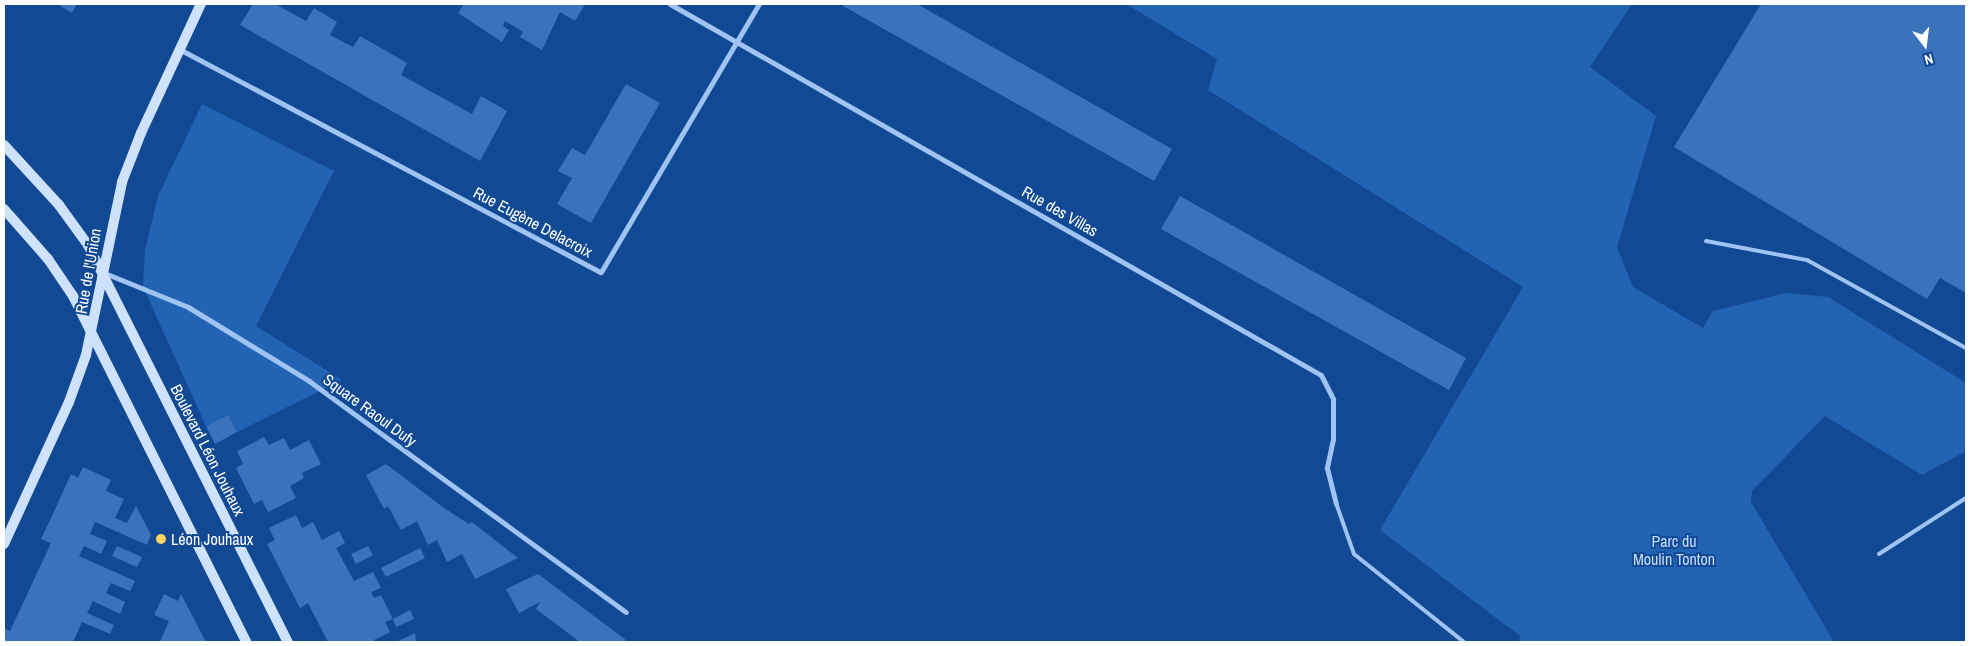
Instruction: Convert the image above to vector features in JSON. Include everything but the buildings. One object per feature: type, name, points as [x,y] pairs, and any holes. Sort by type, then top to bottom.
[{"type":"main road","name":"Rue de l'Union","points":[[4,544],[69,402],[92,332],[102,272],[122,182],[178,49],[201,4]]},
{"type":"main road","name":"Boulevard Léon Jouhaux","points":[[4,145],[77,228],[102,272],[288,642]]},
{"type":"main road","points":[[4,209],[61,276],[92,332],[246,642]]},
{"type":"street","name":"Rue des Villas","points":[[670,4],[738,41],[1321,375],[1333,399],[1333,439],[1327,468],[1336,503]]},
{"type":"street","name":"Rue Eugène Delacroix","points":[[178,49],[601,272],[759,4]]},
{"type":"street","name":"Square Raoul Dufy","points":[[102,272],[188,307],[309,381],[606,600],[626,612]]},
{"type":"lane","points":[[1706,241],[1807,260],[1966,348]]},
{"type":"lane","points":[[1879,554],[1966,498]]},
{"type":"lane","points":[[1336,503],[1354,554],[1464,642]]},
{"type":"green space","name":"Parc du Moulin Tonton","points":[[1126,4],[1632,4],[1590,67],[1656,116],[1617,247],[1633,287],[1703,328],[1713,311],[1786,293],[1828,297],[1966,383],[1966,451],[1922,475],[1825,416],[1752,491],[1751,502],[1834,642],[1519,642],[1520,636],[1380,530],[1523,287],[1208,90],[1217,59]]},
{"type":"green space","points":[[202,104],[334,171],[256,326],[342,380],[237,432],[228,415],[206,426],[143,287],[145,250],[158,196]]},
{"type":"place","name":"Léon Jouhaux","points":[[161,539]]}]
